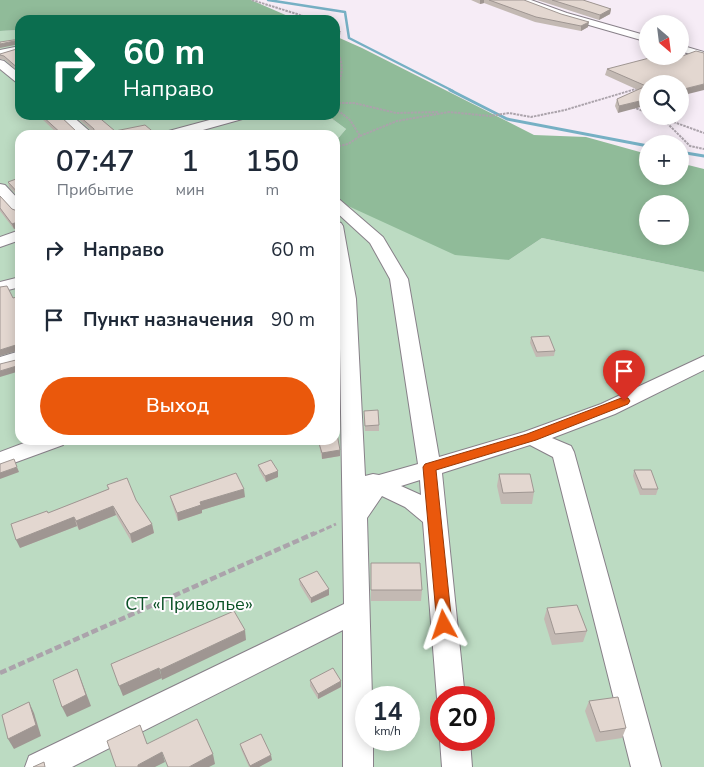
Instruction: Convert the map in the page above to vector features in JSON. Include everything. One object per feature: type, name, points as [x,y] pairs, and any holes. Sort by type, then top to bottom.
[{"type":"street","points":[[522,0],[564,15],[639,36]]},
{"type":"street","points":[[0,53],[15,50]]},
{"type":"street","points":[[689,51],[704,55]]},
{"type":"street","points":[[0,63],[15,76]]},
{"type":"street","points":[[69,120],[81,130]]},
{"type":"street","points":[[188,130],[224,120]]},
{"type":"street","points":[[0,188],[15,204]]},
{"type":"street","points":[[340,207],[377,240],[399,279],[430,467],[450,686]]},
{"type":"street","points":[[0,242],[15,237]]},
{"type":"street","points":[[0,287],[15,283]]},
{"type":"street","points":[[340,284],[342,339],[356,515],[358,767]]},
{"type":"street","points":[[0,363],[15,358]]},
{"type":"street","points":[[356,515],[379,484],[532,437],[608,408],[704,362]]},
{"type":"street","points":[[532,437],[563,452],[646,767]]},
{"type":"street","points":[[0,460],[41,445]]},
{"type":"street","points":[[354,475],[379,484],[413,501],[434,517]]},
{"type":"street","points":[[40,767],[357,610]]},
{"type":"street","points":[[456,751],[457,767]]},
{"type":"path","points":[[252,0],[300,15]]},
{"type":"path","points":[[340,55],[343,60],[344,73],[340,81]]},
{"type":"path","points":[[340,103],[354,103],[396,113],[448,112],[490,116],[509,113],[531,117],[565,110],[639,88]]},
{"type":"path","points":[[610,96],[614,99]]},
{"type":"path","points":[[626,104],[639,109]]},
{"type":"path","points":[[340,112],[350,120],[360,136]]},
{"type":"path","points":[[340,146],[348,144],[360,136],[397,121],[448,112]]},
{"type":"path","points":[[669,125],[690,146],[704,149]]},
{"type":"path","points":[[682,125],[704,133]]},
{"type":"path","points":[[0,672],[356,515]]},
{"type":"green space","points":[[0,0],[251,0],[286,15],[15,15],[15,30],[0,31]]},
{"type":"green space","name":"СТ «Приволье»","points":[[15,30],[15,120],[334,120],[346,129],[340,136],[340,130],[15,130],[15,445],[340,445],[340,202],[509,260],[542,238],[704,272],[704,767],[0,767],[0,31]]},
{"type":"green space","points":[[340,38],[534,135],[586,137],[639,152],[639,185],[689,185],[689,165],[704,169],[704,272],[542,238],[509,260],[455,255],[340,202],[340,136],[346,129],[334,120],[340,120]]},
{"type":"building","points":[[489,0],[524,0],[589,22],[581,26],[536,17]]},
{"type":"building","points":[[552,0],[583,0],[611,9],[600,15]]},
{"type":"building","points":[[15,40],[0,44],[0,42]]},
{"type":"building","points":[[15,50],[15,66],[4,56],[0,54]]},
{"type":"building","points":[[696,51],[704,53],[704,84],[689,88],[689,75],[639,75],[639,83],[607,69],[639,61],[639,65],[689,65],[689,54]]},
{"type":"building","points":[[639,89],[639,101],[619,106],[617,99]]},
{"type":"building","points":[[46,120],[64,120],[75,130],[58,130]]},
{"type":"building","points":[[84,120],[102,120],[114,130],[94,130]]},
{"type":"building","points":[[145,125],[151,130],[120,130]]},
{"type":"building","points":[[15,179],[15,190],[8,182]]},
{"type":"building","points":[[0,196],[15,210],[15,223],[12,224],[0,208]]},
{"type":"building","points":[[7,286],[13,298],[15,297],[15,345],[0,350],[0,287]]},
{"type":"building","points":[[549,336],[555,351],[537,352],[531,337]]},
{"type":"building","points":[[15,360],[15,366],[0,371],[0,364]]},
{"type":"building","points":[[378,410],[379,425],[365,426],[364,411]]},
{"type":"building","points":[[320,445],[339,445],[340,450],[322,453]]},
{"type":"building","points":[[14,459],[17,467],[0,473],[0,464]]},
{"type":"building","points":[[271,460],[278,471],[265,476],[258,465]]},
{"type":"building","points":[[634,470],[651,470],[658,489],[642,489]]},
{"type":"building","points":[[236,473],[244,489],[200,502],[201,505],[177,513],[170,496]]},
{"type":"building","points":[[499,474],[530,474],[534,492],[503,493]]},
{"type":"building","points":[[127,478],[136,500],[152,524],[130,534],[113,506],[76,521],[74,517],[16,540],[11,524],[47,511],[48,513],[109,489],[107,485]]},
{"type":"building","points":[[371,563],[420,563],[422,590],[371,590]]},
{"type":"building","points":[[317,571],[329,589],[311,598],[299,579]]},
{"type":"building","points":[[577,605],[587,631],[555,634],[547,608]]},
{"type":"building","points":[[234,611],[245,630],[160,670],[159,668],[119,686],[111,664]]},
{"type":"building","points":[[333,668],[341,681],[318,694],[310,680]]},
{"type":"building","points":[[77,669],[86,695],[62,707],[53,680]]},
{"type":"building","points":[[618,697],[626,728],[600,732],[589,701]]},
{"type":"building","points":[[29,702],[36,725],[8,739],[2,715]]},
{"type":"building","points":[[197,719],[213,754],[189,767],[168,767],[162,752],[138,765],[138,767],[116,767],[107,741],[140,725],[147,744]]},
{"type":"building","points":[[261,734],[271,755],[250,766],[240,744]]},
{"type":"building","points":[[44,762],[45,767],[33,767]]},
{"type":"waterway","points":[[268,0],[345,12],[349,38],[453,91]]},
{"type":"waterway","points":[[450,90],[507,119],[639,144]]},
{"type":"waterway","points":[[689,154],[704,156]]},
{"type":"route","points":[[444,625],[430,467],[532,437],[624,401]]}]
